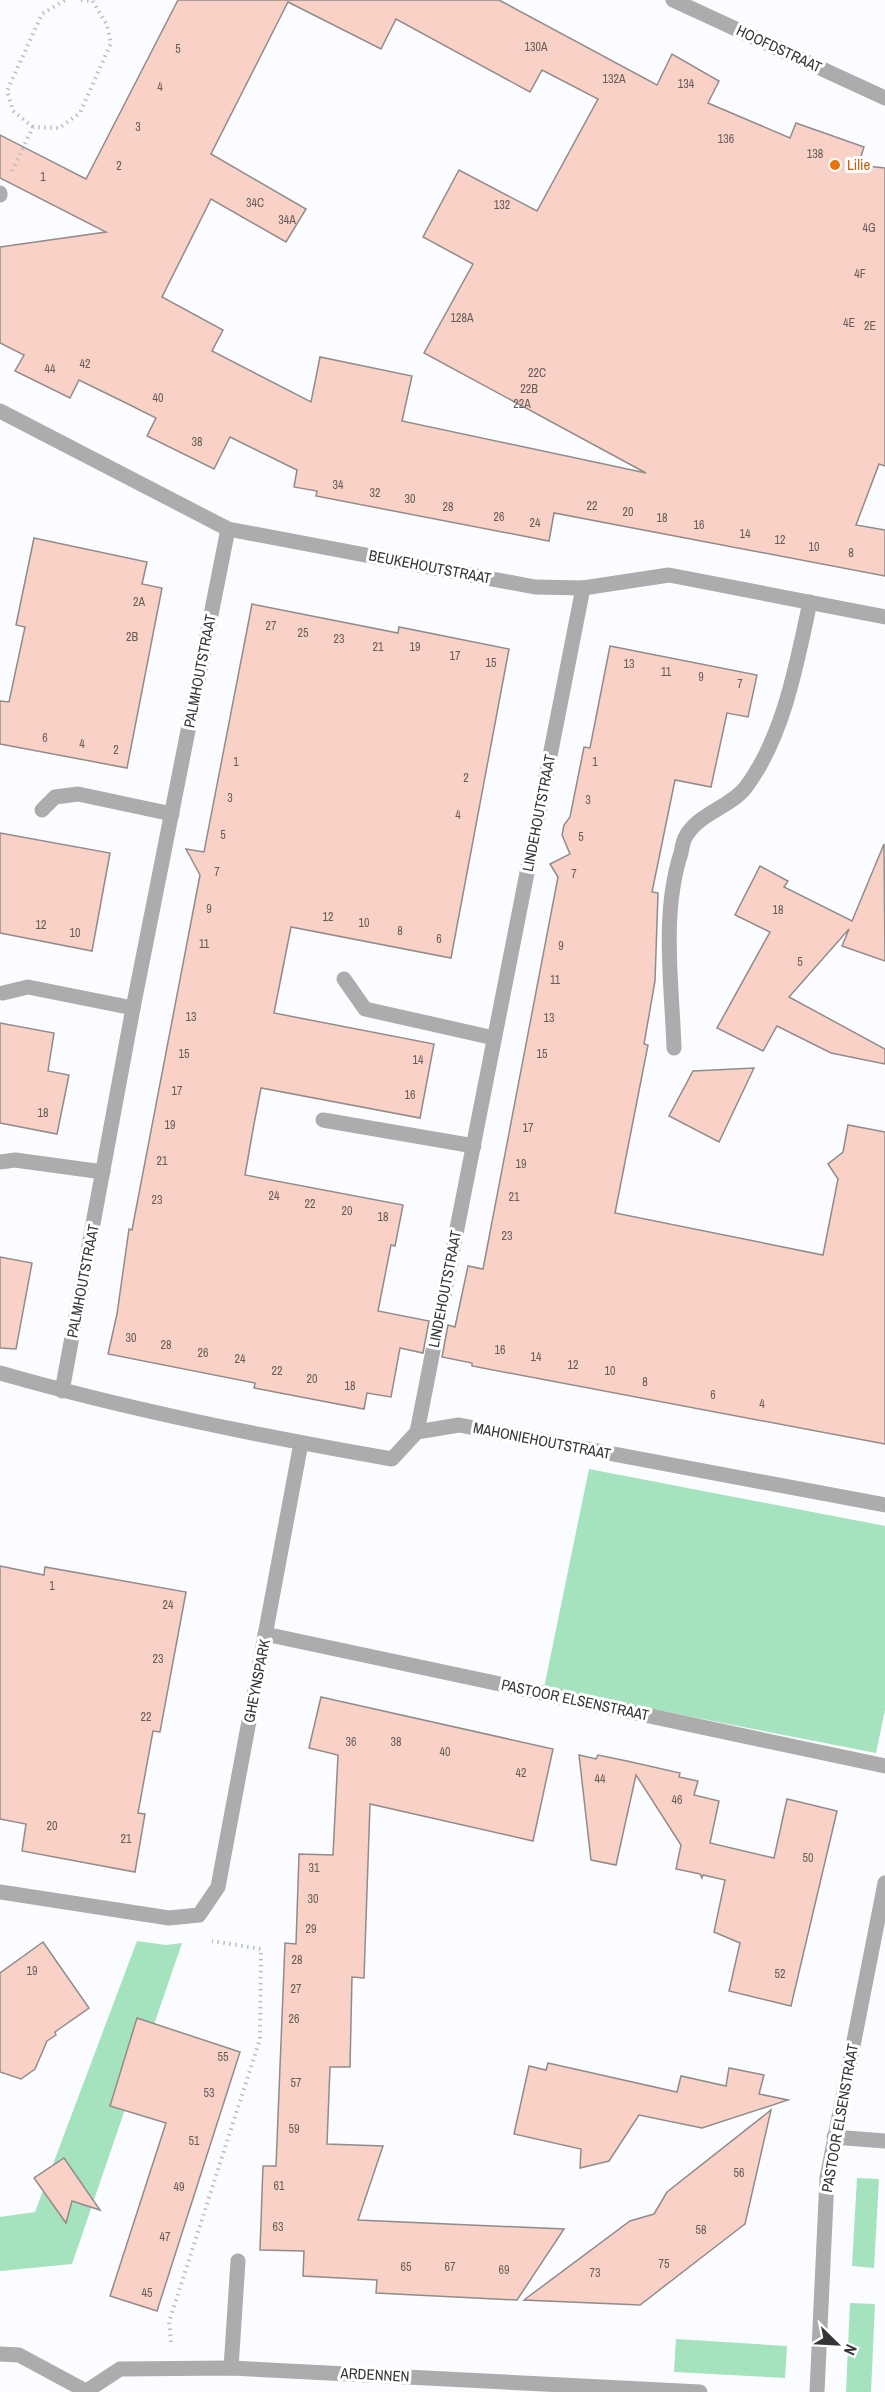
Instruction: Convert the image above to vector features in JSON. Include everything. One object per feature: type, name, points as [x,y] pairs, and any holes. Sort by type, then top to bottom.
[{"type":"street","name":"HOOFDSTRAAT","points":[[673,0],[885,98]]},
{"type":"street","name":"BEUKEHOUTSTRAAT","points":[[0,411],[228,529],[535,586],[583,588],[669,575],[885,617]]},
{"type":"street","name":"PALMHOUTSTRAAT","points":[[62,1391],[133,1008],[228,529]]},
{"type":"street","name":"LINDEHOUTSTRAAT","points":[[417,1432],[583,588]]},
{"type":"street","points":[[674,1048],[670,927],[674,874],[686,835],[699,822],[745,788],[773,741],[796,664],[810,602]]},
{"type":"street","points":[[42,810],[55,797],[78,794],[172,814]]},
{"type":"street","points":[[344,979],[365,1009],[495,1038]]},
{"type":"street","points":[[3,993],[28,987],[133,1008]]},
{"type":"street","points":[[323,1120],[474,1146]]},
{"type":"street","points":[[0,1162],[15,1160],[104,1172]]},
{"type":"street","points":[[0,1373],[62,1391],[301,1443],[392,1459],[417,1432]]},
{"type":"street","name":"MAHONIEHOUTSTRAAT","points":[[417,1432],[459,1425],[885,1504]]},
{"type":"street","name":"GHEYNSPARK","points":[[199,1915],[218,1887],[301,1443]]},
{"type":"street","name":"PASTOOR ELSENSTRAAT","points":[[266,1634],[885,1766]]},
{"type":"street","name":"PASTOOR ELSENSTRAAT","points":[[817,2392],[827,2178],[885,1883]]},
{"type":"street","points":[[0,1892],[169,1918],[199,1915]]},
{"type":"street","points":[[834,2137],[885,2141]]},
{"type":"street","points":[[231,2368],[238,2261]]},
{"type":"street","points":[[0,2354],[19,2355],[86,2392]]},
{"type":"street","name":"ARDENNEN","points":[[86,2392],[120,2368],[173,2367],[700,2392]]},
{"type":"path","points":[[65,0],[42,14],[7,91],[13,111],[33,127],[59,128],[80,114],[111,44],[107,25],[92,1],[81,0]]},
{"type":"path","points":[[0,194],[33,127]]},
{"type":"path","points":[[173,2367],[170,2322],[260,2039],[261,1949],[201,1939],[199,1915]]},
{"type":"green space","points":[[589,1469],[885,1526],[885,1710],[876,1753],[544,1688]]},
{"type":"green space","points":[[137,1941],[166,1945],[182,1943],[72,2264],[0,2271],[0,2217],[35,2212]]},
{"type":"green space","points":[[857,2178],[879,2179],[874,2268],[852,2266]]},
{"type":"green space","points":[[850,2303],[875,2304],[871,2392],[846,2392]]},
{"type":"green space","points":[[676,2339],[787,2346],[785,2378],[674,2372]]},
{"type":"building","points":[[178,0],[499,0],[657,85],[672,54],[719,81],[708,103],[790,138],[796,123],[864,147],[858,165],[885,168],[885,466],[879,464],[856,525],[885,530],[885,576],[554,513],[549,541],[316,496],[317,491],[294,487],[297,470],[230,437],[214,469],[147,436],[156,418],[124,402],[79,380],[70,398],[15,371],[24,355],[0,343],[0,247],[106,232],[0,178],[0,135],[86,179]],"holes":[[[288,2],[381,49],[396,19],[530,92],[542,70],[598,99],[537,211],[459,170],[423,237],[473,264],[424,353],[646,473],[402,421],[412,376],[320,357],[311,402],[212,351],[223,330],[162,297],[211,199],[286,242],[306,209],[211,154]]]},
{"type":"building","points":[[34,538],[147,562],[142,584],[162,588],[127,768],[0,744],[0,701],[9,702],[25,627],[16,625]]},
{"type":"building","points":[[252,604],[398,633],[399,627],[509,649],[451,958],[291,927],[274,1013],[434,1044],[420,1118],[261,1088],[254,1124],[245,1175],[403,1205],[395,1246],[391,1245],[378,1311],[429,1321],[423,1353],[400,1348],[391,1397],[367,1393],[364,1409],[254,1388],[255,1383],[108,1354],[117,1314],[129,1229],[132,1230],[200,875],[186,849],[204,852]]},
{"type":"building","points":[[610,646],[757,675],[748,717],[727,713],[711,787],[675,780],[652,892],[658,893],[655,981],[644,1044],[648,1045],[615,1213],[823,1255],[838,1179],[828,1164],[843,1152],[848,1125],[885,1132],[885,1444],[472,1366],[472,1363],[442,1357],[448,1325],[455,1327],[468,1266],[483,1269],[558,877],[550,864],[570,854],[562,835],[564,825],[570,817],[584,747],[590,748]]},
{"type":"building","points":[[0,833],[110,853],[92,951],[0,933]]},
{"type":"building","points":[[884,844],[885,961],[842,946],[849,929],[789,997],[885,1049],[885,1064],[831,1053],[777,1026],[763,1051],[717,1028],[770,932],[735,915],[760,866],[788,881],[784,887],[852,921]]},
{"type":"building","points":[[0,1023],[54,1033],[48,1071],[69,1075],[57,1134],[0,1123]]},
{"type":"building","points":[[754,1068],[719,1142],[669,1116],[693,1071]]},
{"type":"building","points":[[0,1257],[32,1263],[16,1349],[0,1348]]},
{"type":"building","points":[[0,1566],[44,1575],[45,1567],[186,1592],[160,1732],[153,1731],[138,1813],[145,1814],[135,1872],[22,1851],[26,1824],[0,1819]]},
{"type":"building","points":[[321,1697],[553,1749],[533,1841],[370,1804],[364,1978],[352,1977],[350,2067],[330,2067],[327,2144],[383,2146],[358,2220],[564,2229],[517,2300],[376,2293],[377,2280],[303,2276],[304,2251],[260,2250],[263,2166],[276,2166],[285,1943],[296,1944],[299,1854],[333,1855],[338,1755],[309,1748]]},
{"type":"building","points":[[579,1755],[596,1759],[598,1755],[627,1761],[680,1773],[679,1777],[698,1781],[694,1795],[719,1801],[710,1843],[774,1858],[787,1799],[837,1811],[791,2006],[729,1991],[740,1943],[714,1932],[725,1880],[703,1875],[702,1878],[700,1874],[676,1869],[681,1845],[636,1775],[616,1865],[591,1860]]},
{"type":"building","points":[[43,1942],[89,2008],[55,2032],[56,2035],[47,2041],[35,2069],[21,2079],[0,2072],[0,1973]]},
{"type":"building","points":[[137,2018],[240,2052],[157,2311],[110,2296],[166,2123],[110,2106]]},
{"type":"building","points":[[548,2063],[677,2092],[681,2076],[726,2086],[729,2068],[764,2075],[759,2094],[788,2100],[702,2128],[639,2115],[609,2161],[580,2168],[581,2149],[514,2134],[529,2066],[546,2070]]},
{"type":"building","points":[[771,2110],[745,2224],[640,2305],[524,2300],[630,2221],[654,2214],[667,2192]]},
{"type":"building","points":[[64,2158],[100,2210],[72,2201],[66,2223],[34,2178]]},
{"type":"place","name":"Lilie","points":[[835,165]]}]
